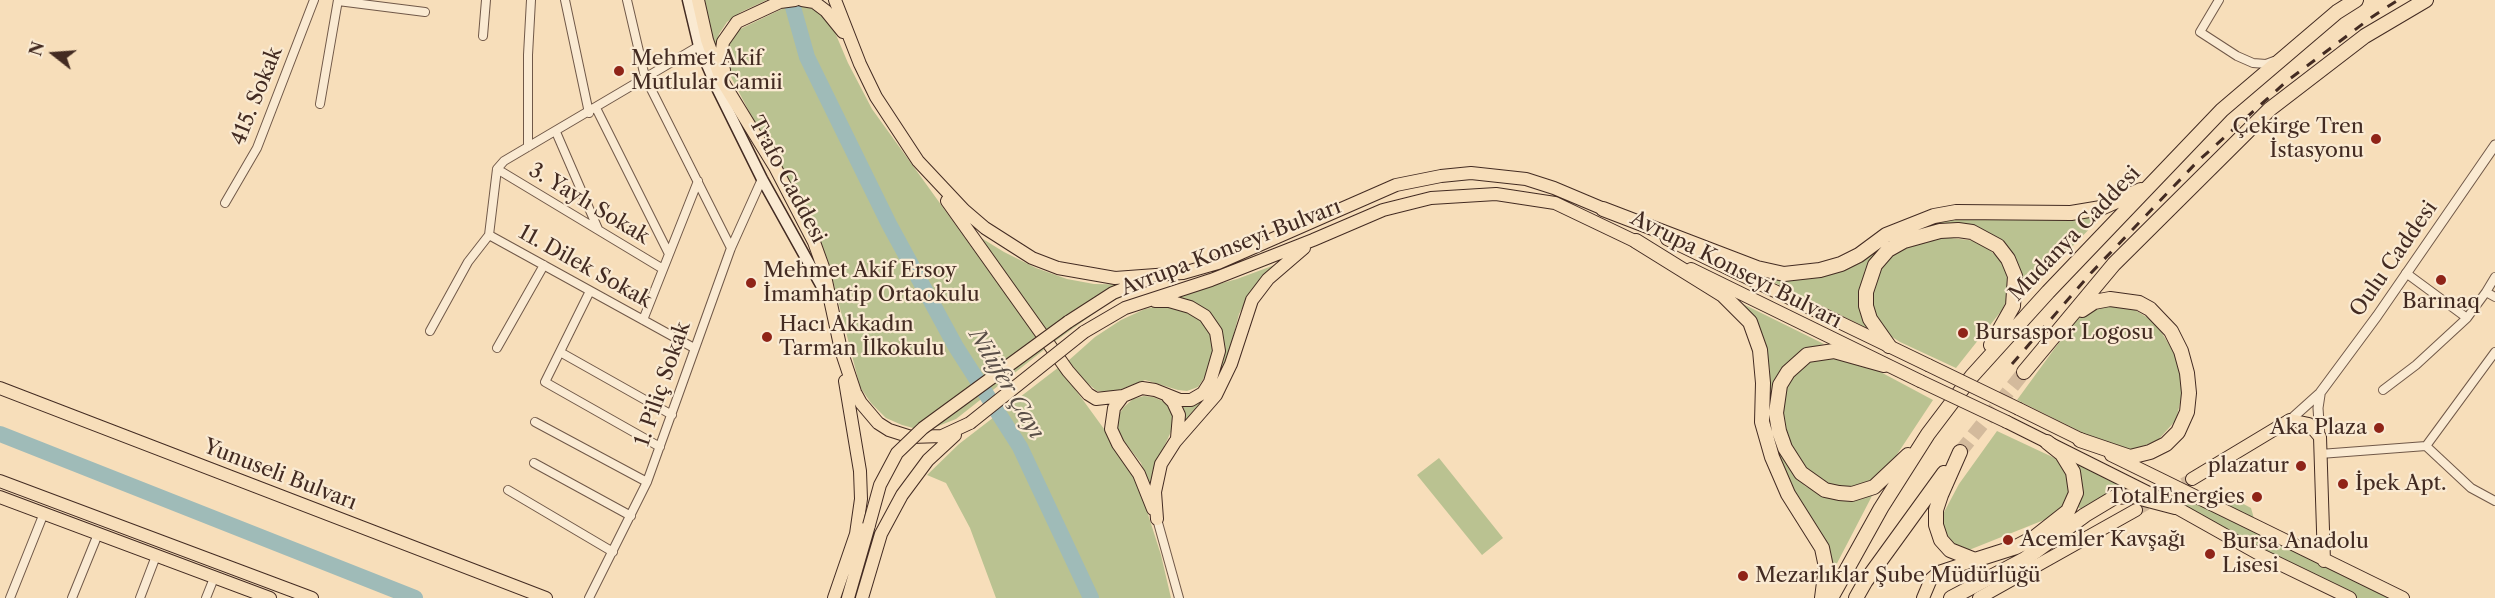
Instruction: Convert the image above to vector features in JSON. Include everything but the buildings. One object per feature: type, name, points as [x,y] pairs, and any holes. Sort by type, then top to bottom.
[{"type":"highway","name":"Mudanya Caddesi","points":[[1831,598],[1881,508],[1928,434],[1972,376],[2048,292],[2222,110],[2337,12],[2356,0]]},
{"type":"highway","points":[[2024,372],[2114,264],[2270,109],[2365,36],[2426,0]]},
{"type":"highway","points":[[1603,208],[1757,268],[1784,274],[1820,270],[1841,264],[1859,255],[1886,236],[1934,216],[1956,212],[2071,213],[2101,208],[2149,187]]},
{"type":"highway","points":[[1889,346],[1870,319],[1866,306],[1866,292],[1875,264],[1888,250],[1913,237],[1940,231],[1972,232],[1998,246],[2008,259],[2015,276],[2013,306],[1972,376]]},
{"type":"highway","points":[[1636,241],[1723,295],[1750,322],[1760,350],[1763,383],[1762,422],[1772,457],[1788,494],[1822,548],[1826,567],[1822,598]]},
{"type":"highway","points":[[2046,345],[2082,310],[2094,302],[2110,298],[2139,303],[2150,309],[2171,332],[2181,351],[2187,373],[2187,412],[2178,432],[2166,444],[2150,452],[2130,457],[2080,440]]},
{"type":"highway","points":[[1884,364],[1834,351],[1821,351],[1807,355],[1788,372],[1780,385],[1776,413],[1779,431],[1793,462],[1801,473],[1820,487],[1832,492],[1852,494],[1874,488],[1928,434]]},
{"type":"highway","points":[[1856,598],[1865,582],[1960,452],[1936,510],[1936,525],[1941,540],[1950,550],[1975,560],[2016,547],[2035,537],[2067,511],[2076,493],[2073,472],[2062,454],[2047,442]]},
{"type":"highway","points":[[1951,598],[2025,560],[2085,515],[2115,497],[2133,496],[2175,507]]},
{"type":"main road","name":"Trafo Caddesi","points":[[687,0],[699,46],[717,88],[762,179],[817,275],[832,309]]},
{"type":"main road","name":"Avrupa Konseyi Bulvarı","points":[[698,0],[707,39],[721,79],[792,196],[814,242],[823,267],[841,350],[855,392],[878,423],[889,430],[910,437],[951,433],[970,423],[1084,333],[1125,308],[1210,280],[1383,210],[1431,198],[1496,194],[1555,203],[1636,241],[1884,364],[2007,422],[2175,507],[2259,554],[2350,598]]},
{"type":"main road","points":[[742,112],[723,65],[721,57],[723,42],[737,22],[780,2],[795,0]]},
{"type":"main road","points":[[802,0],[814,2],[826,11],[849,40]]},
{"type":"main road","name":"Avrupa Konseyi Bulvarı","points":[[835,0],[849,40],[876,97],[918,161],[978,222],[1006,244],[1032,258],[1058,268],[1086,275],[1115,278],[1183,273],[1218,262],[1396,185],[1471,173],[1526,179],[1603,208],[2403,598]]},
{"type":"main road","points":[[918,161],[1068,371],[1088,394],[1096,399],[1122,396],[1142,388],[1158,391],[1180,400],[1191,400],[1203,393],[1215,371],[1219,351],[1216,332],[1205,316],[1190,307],[1169,301],[1144,301]]},
{"type":"main road","points":[[1157,519],[1155,492],[1161,464],[1175,441],[1216,395],[1231,364],[1252,300],[1268,279],[1313,240]]},
{"type":"main road","points":[[848,598],[880,485],[897,453],[923,428],[1068,322],[1113,293],[1162,274]]},
{"type":"main road","points":[[834,598],[856,534],[861,499],[860,471],[841,350]]},
{"type":"main road","name":"Yunuseli Bulvarı","points":[[0,388],[546,598]]},
{"type":"main road","points":[[1158,391],[1170,398],[1178,409],[1180,424],[1175,441]]},
{"type":"main road","points":[[1122,396],[1112,414],[1111,429],[1118,444],[1139,474],[1157,519]]},
{"type":"main road","points":[[2192,478],[2290,420],[2309,424],[2320,437],[2324,561]]},
{"type":"main road","points":[[862,598],[881,534],[902,495],[928,460],[970,423]]},
{"type":"main road","points":[[0,481],[312,598]]},
{"type":"main road","points":[[0,497],[266,597]]},
{"type":"main road","points":[[1979,598],[2136,510]]},
{"type":"main road","points":[[1923,598],[1931,579],[1939,572],[1975,560]]},
{"type":"street","name":"415. Sokak","points":[[225,203],[256,148],[314,0]]},
{"type":"street","points":[[320,104],[338,0],[425,12]]},
{"type":"street","points":[[483,36],[486,0]]},
{"type":"street","points":[[528,147],[528,55],[531,0]]},
{"type":"street","points":[[565,0],[592,111],[669,254]]},
{"type":"street","points":[[627,0],[645,77],[731,248]]},
{"type":"street","points":[[2219,0],[2200,32],[2237,56],[2253,63],[2266,64],[2281,59]]},
{"type":"street","points":[[430,331],[468,262],[489,235],[497,169],[504,161],[699,46]]},
{"type":"street","points":[[556,132],[599,231]]},
{"type":"street","name":"Oulu Caddesi","points":[[2290,420],[2320,393],[2495,146]]},
{"type":"street","name":"3. Yaylı Sokak","points":[[497,169],[663,269]]},
{"type":"street","name":"1. Piliç Sokak","points":[[589,598],[647,482],[731,248],[762,179]]},
{"type":"street","points":[[643,320],[698,181]]},
{"type":"street","name":"11. Dilek Sokak","points":[[489,235],[694,348]]},
{"type":"street","points":[[497,348],[544,265]]},
{"type":"street","points":[[2406,273],[2467,318]]},
{"type":"street","points":[[2383,390],[2416,365],[2467,318],[2495,277]]},
{"type":"street","points":[[590,291],[545,382],[660,447]]},
{"type":"street","points":[[2486,292],[2495,297]]},
{"type":"street","points":[[560,352],[672,415]]},
{"type":"street","points":[[2426,446],[2495,352]]},
{"type":"street","points":[[2320,393],[2318,408],[2320,437]]},
{"type":"street","points":[[535,422],[647,482]]},
{"type":"street","points":[[2320,454],[2426,446],[2471,488],[2495,501]]},
{"type":"street","points":[[534,463],[631,516]]},
{"type":"street","points":[[508,489],[613,552]]},
{"type":"street","points":[[10,598],[44,513]]},
{"type":"street","points":[[1157,519],[1179,598]]},
{"type":"street","points":[[72,598],[98,534]]},
{"type":"street","points":[[140,598],[156,556]]},
{"type":"street","points":[[206,598],[214,578]]},
{"type":"green space","points":[[704,0],[767,0],[741,12],[727,22],[719,34],[716,50]]},
{"type":"green space","points":[[801,4],[814,8],[831,23],[848,63],[872,109],[1045,349],[956,419],[933,428],[917,429],[886,418],[871,403],[860,387],[828,261],[812,221],[764,140],[731,77],[725,60],[727,45],[736,31],[784,8]]},
{"type":"green space","points":[[2104,214],[2020,300],[2019,272],[1962,225],[1874,256],[1865,270],[1859,295],[1869,329],[1765,278],[1797,279],[1942,219],[1970,217],[2076,219]]},
{"type":"green space","points":[[978,236],[1036,268],[1067,279],[1094,284],[1150,285],[1110,302],[1054,342]]},
{"type":"green space","points":[[1943,237],[1976,241],[1987,248],[2000,259],[2006,271],[2008,285],[2008,297],[2002,310],[1956,368],[1886,333],[1877,320],[1873,308],[1872,286],[1883,263],[1908,246]]},
{"type":"green space","points":[[1280,263],[1257,283],[1247,299],[1239,314],[1229,353],[1214,390],[1184,425],[1181,405],[1211,385],[1216,326],[1168,298],[1237,279]]},
{"type":"green space","points":[[1741,303],[1824,344],[1806,349],[1785,365],[1771,396],[1770,412],[1794,473],[1805,486],[1831,499],[1860,499],[1873,494],[1833,571],[1828,549],[1805,513],[1781,465],[1770,431],[1766,406],[1770,373],[1766,345],[1755,321]]},
{"type":"green space","points":[[1163,305],[1176,307],[1198,317],[1207,326],[1214,355],[1208,372],[1198,387],[1187,391],[1178,390],[1145,380],[1119,390],[1097,391],[1068,361],[1095,337],[1121,320],[1145,309]]},
{"type":"green space","points":[[2111,306],[2132,308],[2156,323],[2177,358],[2181,376],[2182,395],[2176,420],[2158,440],[2133,450],[2122,450],[2105,444],[2017,400],[2071,326],[2084,314]]},
{"type":"green space","points":[[1832,355],[1873,368],[1933,400],[1892,462],[1876,480],[1846,488],[1832,487],[1818,480],[1806,469],[1790,443],[1782,408],[1791,378],[1802,365],[1817,357]]},
{"type":"green space","points":[[1059,367],[1112,440],[1138,483],[1161,555],[1171,598],[996,598],[970,528],[946,483],[927,475],[959,444]]},
{"type":"green space","points":[[1144,396],[1165,402],[1172,412],[1173,427],[1156,465],[1151,490],[1141,463],[1119,435],[1116,425],[1117,417],[1124,407],[1133,399]]},
{"type":"green space","points":[[1997,431],[2061,461],[2070,473],[2072,489],[2059,514],[1964,552],[1950,545],[1941,527],[1942,516],[1959,484]]},
{"type":"green space","points":[[1439,458],[1503,538],[1482,555],[1417,475]]},
{"type":"green space","points":[[2075,463],[2122,486],[2120,490],[2105,495],[2083,510],[2076,506]]},
{"type":"green space","points":[[2177,492],[2403,598],[2355,598],[2284,563],[2174,502]]},
{"type":"green space","points":[[2221,492],[2251,508],[2255,522],[2208,499]]},
{"type":"waterway","name":"Nilüfer Çayı","points":[[791,0],[807,57],[889,224],[956,347],[1020,447],[1091,598]]},
{"type":"waterway","points":[[0,434],[415,598]]},
{"type":"tunnel","points":[[1960,452],[2024,372]]},
{"type":"tunnel","points":[[2136,510],[2192,479]]},
{"type":"railway","points":[[2012,364],[2091,273],[2197,162],[2287,81],[2398,0]]},
{"type":"place","name":"Mehmet Akif Mutlular Camii","points":[[619,71]]},
{"type":"place","name":"Çekirge Tren İstasyonu","points":[[2376,139]]},
{"type":"place","name":"Barınaq","points":[[2441,280]]},
{"type":"place","name":"Mehmet Akif Ersoy İmamhatip Ortaokulu","points":[[751,283]]},
{"type":"place","name":"Bursaspor Logosu","points":[[1963,333]]},
{"type":"place","name":"Hacı Akkadın Tarman İlkokulu","points":[[767,337]]},
{"type":"place","name":"Aka Plaza","points":[[2379,428]]},
{"type":"place","name":"plazatur","points":[[2301,466]]},
{"type":"place","name":"İpek Apt.","points":[[2343,484]]},
{"type":"place","name":"TotalEnergies","points":[[2257,497]]},
{"type":"place","name":"Acemler Kavşağı","points":[[2008,540]]},
{"type":"place","name":"Bursa Anadolu Lisesi","points":[[2210,554]]},
{"type":"place","name":"Mezarlıklar Şube Müdürlüğü","points":[[1743,576]]}]
